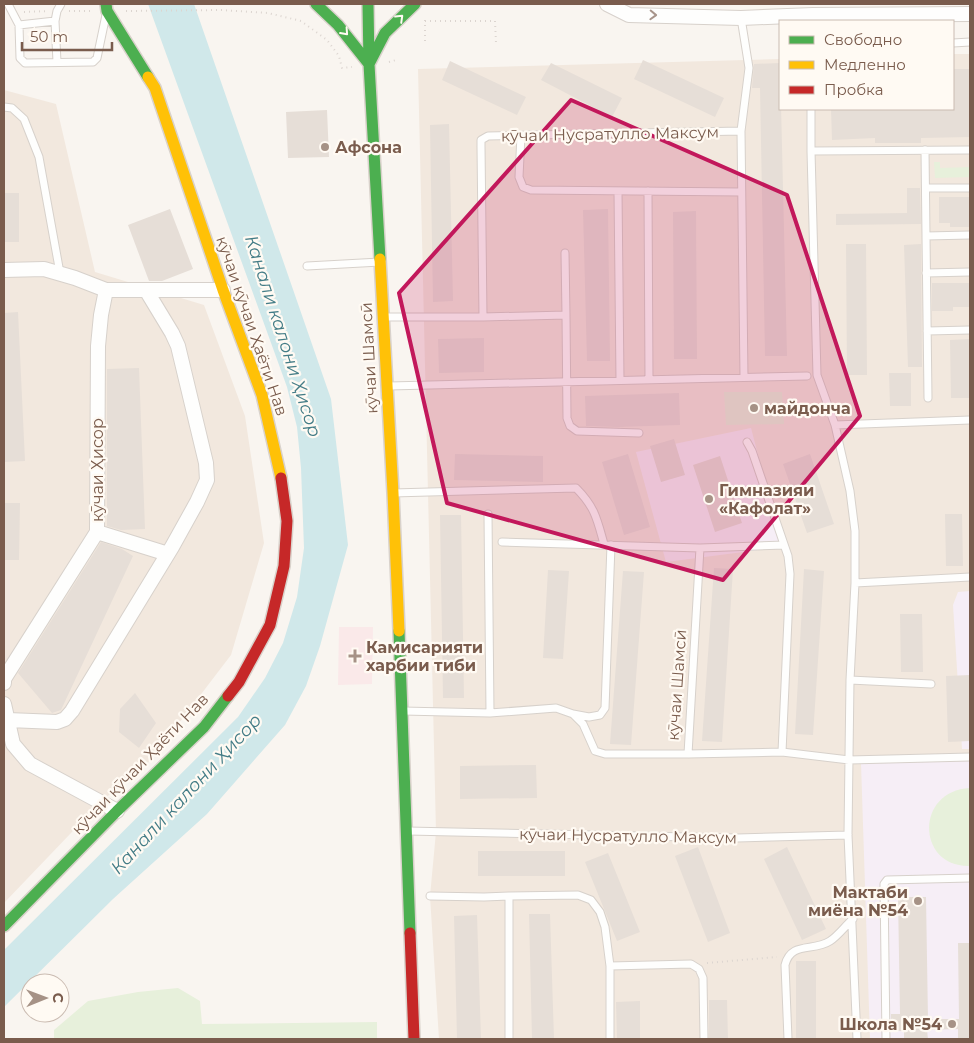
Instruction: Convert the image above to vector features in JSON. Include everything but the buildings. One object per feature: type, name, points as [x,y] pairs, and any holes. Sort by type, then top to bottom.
[{"type":"street","points":[[316,4],[329,14],[350,37],[369,64],[385,33],[415,4]]},
{"type":"street","name":"кӯчаи Шамсӣ","points":[[368,4],[369,64],[393,493],[414,1039]]},
{"type":"street","points":[[607,4],[629,14],[741,18],[970,14]]},
{"type":"street","name":"кӯчаи кӯчаи Ҳаёти Нав","points":[[4,926],[117,811],[204,727],[239,682],[270,625],[284,566],[287,521],[279,466],[262,395],[223,290],[155,88],[106,7]]},
{"type":"street","points":[[4,270],[44,269],[106,290],[223,290]]},
{"type":"street","name":"кӯчаи Ҳисор","points":[[4,683],[4,679],[97,532],[98,346],[101,314],[106,290]]},
{"type":"street","points":[[8,720],[51,722],[65,719],[72,711],[168,554],[207,480],[206,462],[178,346],[146,290]]},
{"type":"street","points":[[97,532],[168,554]]},
{"type":"street","points":[[4,704],[13,744],[30,764],[117,811]]},
{"type":"lane","points":[[8,4],[20,25],[20,58],[26,63],[93,62],[97,58],[106,7]]},
{"type":"lane","points":[[57,62],[55,21],[61,4]]},
{"type":"lane","points":[[741,18],[749,68],[741,131]]},
{"type":"lane","points":[[20,25],[55,21]]},
{"type":"lane","points":[[954,43],[970,42]]},
{"type":"lane","points":[[4,107],[12,108],[24,119],[39,157],[60,273]]},
{"type":"lane","points":[[812,110],[811,151],[817,375],[835,425],[850,491],[855,531],[855,583],[850,680],[848,835],[857,1039]]},
{"type":"lane","name":"кӯчаи Нусратулло Максум","points":[[483,317],[482,140],[488,136],[741,131],[744,377]]},
{"type":"lane","points":[[522,135],[519,177],[523,187],[531,190],[741,192]]},
{"type":"lane","points":[[925,150],[928,398]]},
{"type":"lane","points":[[811,151],[970,150]]},
{"type":"lane","points":[[926,188],[970,188]]},
{"type":"lane","points":[[618,191],[620,380]]},
{"type":"lane","points":[[648,191],[649,379]]},
{"type":"lane","points":[[926,236],[970,235]]},
{"type":"lane","points":[[565,253],[566,381],[570,426],[577,431],[639,433]]},
{"type":"lane","points":[[307,266],[380,262]]},
{"type":"lane","points":[[926,273],[970,272]]},
{"type":"lane","points":[[383,317],[566,315]]},
{"type":"lane","points":[[927,331],[970,330]]},
{"type":"lane","points":[[386,386],[807,376]]},
{"type":"lane","points":[[835,425],[970,420]]},
{"type":"lane","points":[[747,442],[752,451],[788,556],[790,574],[782,752]]},
{"type":"lane","points":[[393,493],[576,488],[594,511],[607,545],[605,708],[600,715],[590,717],[556,708],[490,713],[402,711]]},
{"type":"lane","points":[[488,514],[490,713]]},
{"type":"lane","points":[[502,542],[700,548],[784,546]]},
{"type":"lane","name":"кӯчаи Шамсӣ","points":[[573,714],[583,724],[595,751],[605,754],[688,754],[696,646],[700,548]]},
{"type":"lane","points":[[855,583],[970,577]]},
{"type":"lane","points":[[850,680],[931,684]]},
{"type":"lane","points":[[688,754],[782,752],[849,760],[970,756]]},
{"type":"lane","name":"кӯчаи Нусратулло Максум","points":[[407,831],[737,838],[848,835]]},
{"type":"lane","points":[[886,1039],[884,884],[886,880],[970,878]]},
{"type":"lane","points":[[430,896],[578,896],[591,900],[600,912],[605,927],[610,966],[610,1039]]},
{"type":"lane","points":[[509,896],[509,1039]]},
{"type":"lane","points":[[788,1039],[784,965],[787,956],[794,950],[830,941],[852,920]]},
{"type":"lane","points":[[610,966],[691,964],[699,969],[703,978],[704,1039]]},
{"type":"path","points":[[124,11],[221,10],[268,14],[302,21],[327,40],[339,56],[342,68],[396,60]]},
{"type":"path","points":[[425,12],[425,43]]},
{"type":"path","points":[[425,21],[494,21],[496,43]]},
{"type":"path","points":[[691,964],[787,956]]},
{"type":"highlighted area","points":[[571,100],[787,195],[860,416],[723,580],[447,503],[399,293]]},
{"type":"shaded area","points":[[954,54],[970,54],[970,1039],[439,1039],[430,896],[436,832],[418,69],[779,59],[779,110],[954,110]]},
{"type":"shaded area","points":[[4,90],[56,104],[95,272],[204,305],[245,416],[264,543],[231,655],[150,761],[92,809],[4,903]]},
{"type":"shaded area","name":"Гимназияи «Кафолат»","points":[[751,428],[782,547],[666,562],[636,452]]},
{"type":"shaded area","points":[[970,591],[970,749],[962,749],[953,605],[958,592]]},
{"type":"shaded area","name":"Камисарияти харбии тиби","points":[[339,627],[373,627],[372,684],[338,685]]},
{"type":"shaded area","name":"Мактаби миёна №54","points":[[970,759],[970,1039],[870,1039],[861,763]]},
{"type":"green space","points":[[934,162],[940,162],[940,168],[970,167],[970,177],[935,178]]},
{"type":"green space","name":"майдонча","points":[[724,392],[782,392],[784,424],[726,425]]},
{"type":"green space","points":[[970,788],[970,866],[952,863],[940,855],[932,843],[929,829],[931,815],[939,802],[952,792]]},
{"type":"green space","points":[[178,988],[200,1001],[202,1024],[377,1022],[377,1039],[54,1039],[54,1030],[62,1023],[70,1023],[70,1016],[88,1001],[138,992]]},
{"type":"water","name":"Канали калони Ҳисор","points":[[148,4],[194,4],[331,399],[348,545],[320,646],[306,686],[285,725],[207,814],[113,899],[38,973],[20,973],[20,991],[4,1007],[4,950],[238,717],[265,678],[283,643],[297,597],[304,548],[301,468],[297,427],[287,387]]},
{"type":"traffic: fast","points":[[106,4],[107,11],[148,77]]},
{"type":"traffic: fast","points":[[316,4],[338,25],[369,64],[385,33],[415,4]]},
{"type":"traffic: fast","points":[[368,4],[369,64],[380,259]]},
{"type":"traffic: fast","points":[[399,631],[410,933]]},
{"type":"traffic: fast","points":[[4,926],[117,811],[204,727],[228,696]]},
{"type":"traffic: slow","points":[[148,77],[155,88],[223,290],[262,395],[281,478]]},
{"type":"traffic: slow","points":[[380,259],[399,631]]},
{"type":"traffic: jam","points":[[228,696],[239,682],[270,625],[284,566],[287,521],[281,478]]},
{"type":"traffic: jam","points":[[410,933],[414,1039]]},
{"type":"place","name":"Афсона","points":[[325,147]]},
{"type":"place","name":"майдонча","points":[[754,408]]},
{"type":"place","name":"Гимназияи «Кафолат»","points":[[709,499]]},
{"type":"place","name":"Камисарияти харбии тиби","points":[[355,656]]},
{"type":"place","name":"Мактаби миёна №54","points":[[918,901]]},
{"type":"place","name":"Школа №54","points":[[952,1024]]}]
